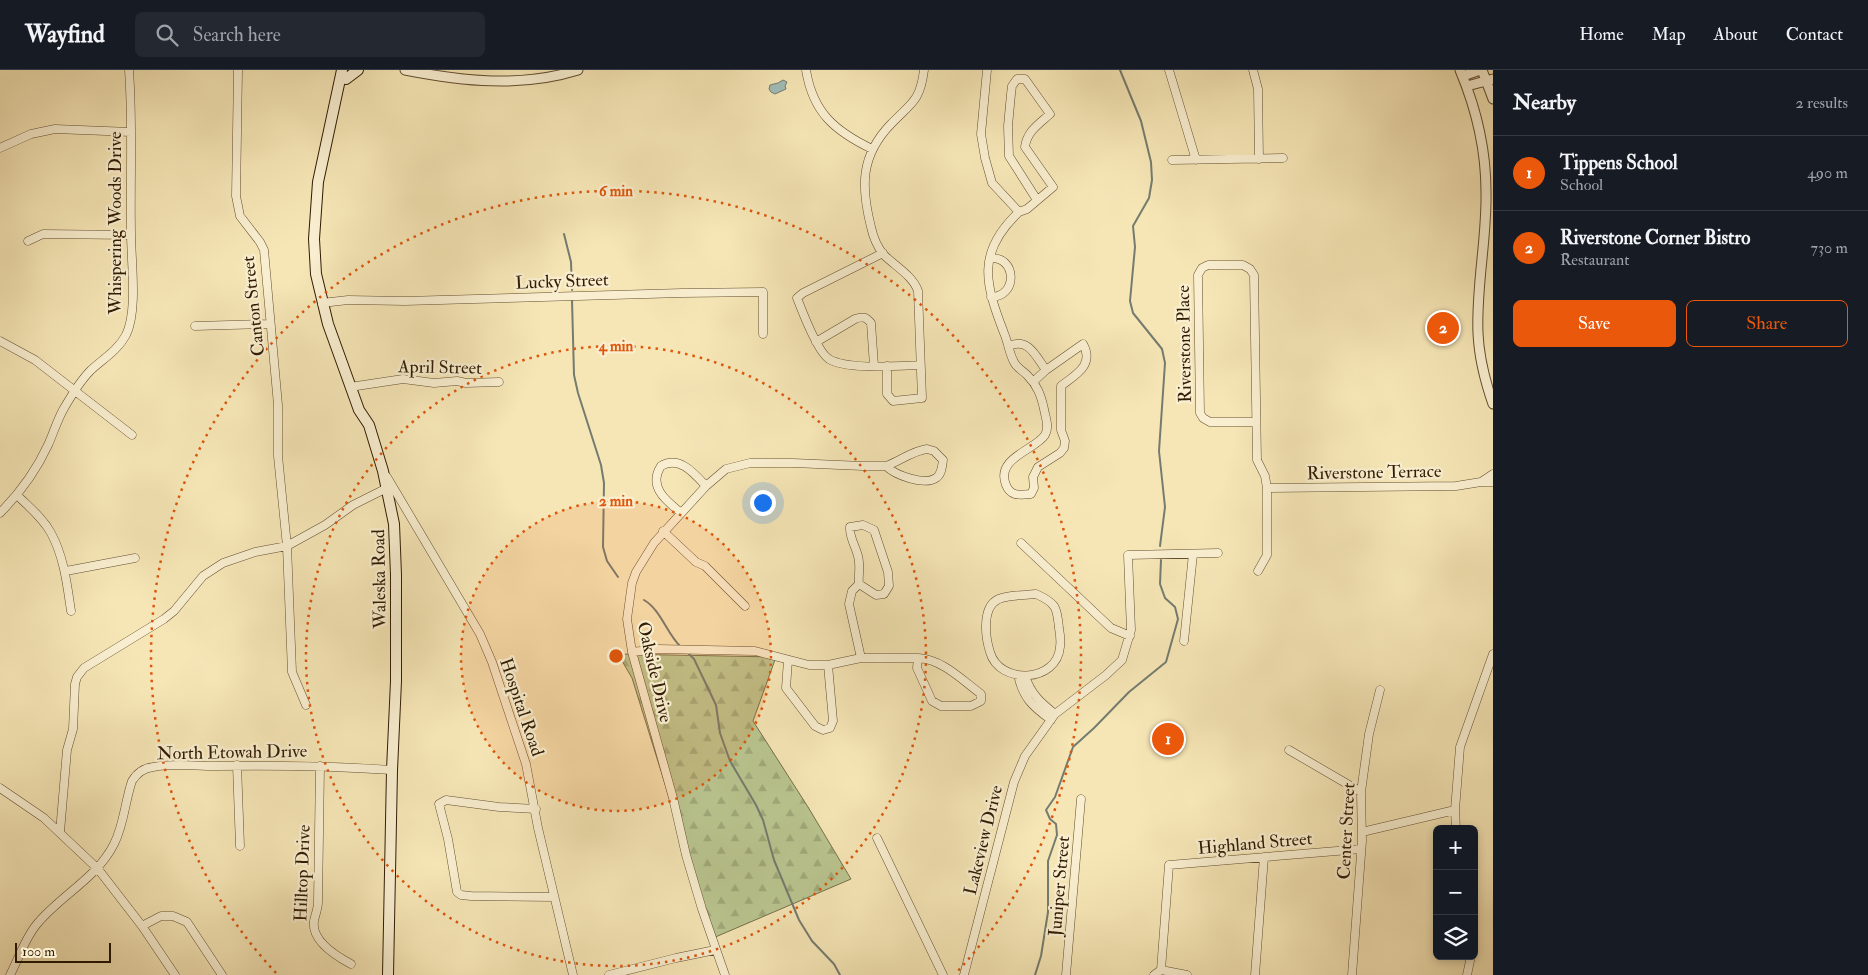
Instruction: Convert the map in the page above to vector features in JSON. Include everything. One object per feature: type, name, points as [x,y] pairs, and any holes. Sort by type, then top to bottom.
[{"type":"main road","points":[[346,73],[358,70]]},
{"type":"main road","name":"Waleska Road","points":[[346,73],[317,195],[314,238],[316,274],[334,346],[359,410],[368,425],[383,470],[394,524],[396,681],[392,770],[388,975]]},
{"type":"street","name":"Whispering Woods Drive","points":[[0,513],[33,474],[48,447],[62,412],[75,390],[90,371],[114,351],[126,335],[132,312],[130,235],[131,97],[129,70]]},
{"type":"street","name":"Canton Street","points":[[238,70],[236,196],[240,216],[264,250],[278,405],[278,456],[287,546],[292,672],[306,705]]},
{"type":"street","points":[[405,70],[464,80],[494,81],[551,77],[578,70]]},
{"type":"street","points":[[806,70],[808,85],[814,101],[831,122],[844,134],[872,149]]},
{"type":"street","points":[[887,366],[887,394],[893,400],[922,398],[918,291],[916,286],[883,253],[874,237],[865,202],[864,185],[872,149],[891,123],[912,105],[919,91],[924,70]]},
{"type":"street","points":[[986,70],[981,134],[985,158],[992,183],[1019,212]]},
{"type":"street","points":[[1169,70],[1196,160]]},
{"type":"street","points":[[1253,70],[1258,89],[1259,159]]},
{"type":"street","points":[[1493,99],[1490,80],[1481,70],[1461,73],[1467,86],[1478,124],[1486,177],[1486,207],[1479,291],[1478,334],[1484,371],[1493,404]]},
{"type":"street","points":[[1033,382],[1046,370],[1083,344],[1087,357],[1084,368],[1061,386],[1064,448],[1060,453],[1038,467],[1033,477],[1034,488],[1031,494],[1019,496],[1010,491],[1006,485],[1006,468],[1010,461],[1043,437],[1047,428],[1037,387],[1014,363],[991,298],[988,278],[990,258],[999,234],[1007,223],[1019,212],[1027,209],[1053,187],[1025,147],[1026,138],[1031,131],[1050,114],[1025,79],[1017,79],[1012,86],[1010,102],[1008,126],[1009,156],[1037,200]]},
{"type":"street","points":[[1467,86],[1490,80]]},
{"type":"street","points":[[0,148],[31,134],[55,129],[131,132]]},
{"type":"street","points":[[1172,160],[1283,158]]},
{"type":"street","points":[[28,241],[43,234],[130,235]]},
{"type":"street","points":[[883,253],[803,293],[797,298],[816,342],[827,359],[845,364],[874,366],[920,365]]},
{"type":"street","points":[[990,258],[1004,262],[1011,276],[1011,283],[1007,290],[1001,295],[991,298]]},
{"type":"street","name":"Riverstone Place","points":[[1256,422],[1210,422],[1203,418],[1200,413],[1198,275],[1202,268],[1208,265],[1243,265],[1250,269],[1254,275],[1257,460],[1265,476],[1267,488],[1267,555],[1258,571]]},
{"type":"street","name":"Lucky Street","points":[[322,303],[348,300],[406,301],[682,292],[763,292],[763,334]]},
{"type":"street","points":[[816,342],[856,319],[867,318],[871,323],[874,366]]},
{"type":"street","points":[[195,326],[270,324]]},
{"type":"street","points":[[0,341],[35,360],[132,435]]},
{"type":"street","points":[[1009,346],[1018,343],[1028,346],[1046,370]]},
{"type":"street","name":"April Street","points":[[350,387],[403,379],[434,383],[456,381],[466,383],[499,382]]},
{"type":"street","name":"Oakside Drive","points":[[725,974],[715,950],[686,855],[673,798],[632,652],[627,619],[632,583],[646,552],[663,531],[706,486],[726,469],[750,463],[886,466],[912,453],[927,449],[934,451],[943,460],[940,472],[936,478],[924,480],[908,478],[891,471],[886,466]]},
{"type":"street","points":[[680,512],[657,489],[656,476],[661,466],[673,462],[679,463],[685,466],[706,486]]},
{"type":"street","name":"Hospital Road","points":[[383,470],[474,624],[486,649],[526,764],[536,809],[538,828],[573,975]]},
{"type":"street","name":"Riverstone Terrace","points":[[1481,482],[1493,474]]},
{"type":"street","name":"Riverstone Terrace","points":[[1267,488],[1456,486],[1493,482]]},
{"type":"street","points":[[60,832],[67,750],[72,729],[75,684],[80,673],[100,657],[174,611],[203,576],[223,562],[255,552],[287,546],[325,525],[353,505],[386,488]]},
{"type":"street","points":[[17,495],[38,516],[50,532],[66,571],[71,611]]},
{"type":"street","points":[[859,584],[876,596],[884,594],[889,586],[888,572],[874,530],[863,525],[850,527],[849,534],[857,551],[859,563],[859,584],[852,591],[850,604],[861,658]]},
{"type":"street","points":[[663,531],[692,558],[705,566],[745,606]]},
{"type":"street","points":[[1020,543],[1112,628],[1130,636]]},
{"type":"street","points":[[1184,641],[1193,554],[1218,553]]},
{"type":"street","name":"Lakeview Drive","points":[[964,975],[1014,782],[1025,756],[1053,717],[1122,660],[1131,630],[1128,555],[1193,554]]},
{"type":"street","points":[[66,571],[135,558]]},
{"type":"street","points":[[1036,594],[1049,600],[1057,608],[1060,648],[1056,660],[1044,672],[1022,675],[1003,670],[991,655],[986,638],[986,619],[992,604],[1000,598],[1036,594]]},
{"type":"street","points":[[632,652],[658,649],[755,651],[804,665],[828,665],[861,658],[918,658],[929,658],[952,671],[981,694],[981,701],[971,706],[940,706],[932,701],[916,668],[918,658]]},
{"type":"street","points":[[1456,825],[1455,810],[1460,748],[1493,654]]},
{"type":"street","points":[[788,660],[786,688],[815,726],[823,730],[830,728],[833,721],[828,665]]},
{"type":"street","points":[[1022,675],[1021,688],[1026,697],[1034,707],[1053,717]]},
{"type":"street","name":"Center Street","points":[[1352,975],[1362,832],[1362,792],[1369,734],[1380,690]]},
{"type":"street","points":[[1289,750],[1362,792]]},
{"type":"street","points":[[237,765],[240,846]]},
{"type":"street","name":"North Etowah Drive","points":[[10,975],[36,925],[61,900],[98,869],[115,843],[132,781],[145,769],[159,766],[237,765],[320,766],[392,770]]},
{"type":"street","name":"Hilltop Drive","points":[[320,766],[318,902],[314,922],[316,936],[338,957],[351,964]]},
{"type":"street","points":[[0,788],[44,818],[98,869],[142,926],[175,975]]},
{"type":"street","name":"Juniper Street","points":[[1066,975],[1081,799]]},
{"type":"street","points":[[536,809],[499,807],[446,800],[438,804],[448,839],[457,892],[461,895],[471,896],[554,897]]},
{"type":"street","points":[[1362,832],[1455,810]]},
{"type":"street","points":[[877,838],[943,975]]},
{"type":"street","name":"Highland Street","points":[[1158,972],[1169,865],[1361,848]]},
{"type":"street","points":[[1255,975],[1264,857]]},
{"type":"street","points":[[142,926],[161,916],[173,916],[187,922],[222,975]]},
{"type":"street","points":[[609,975],[715,950]]},
{"type":"street","points":[[1467,975],[1470,960]]},
{"type":"street","points":[[1158,972],[1187,975]]},
{"type":"green space","points":[[618,654],[776,657],[753,721],[851,879],[713,938],[632,678]]},
{"type":"water","points":[[783,80],[787,82],[786,89],[775,94],[771,92],[769,89],[770,85]]},
{"type":"waterway","points":[[1120,70],[1141,121],[1151,162],[1152,180],[1149,198],[1133,226],[1135,247],[1130,301],[1133,313],[1162,349],[1165,363],[1159,451],[1165,507],[1160,546]]},
{"type":"waterway","points":[[564,234],[571,262],[572,290]]},
{"type":"waterway","points":[[572,300],[574,375],[601,465],[604,483],[603,547],[607,561],[618,577]]},
{"type":"waterway","points":[[1035,975],[1041,956],[1048,912],[1048,861],[1057,835],[1056,824],[1050,819],[1046,810],[1055,797],[1073,747],[1129,692],[1166,662],[1178,619],[1175,607],[1165,598],[1160,584],[1161,560]]},
{"type":"waterway","points":[[644,600],[655,609],[680,646]]},
{"type":"waterway","points":[[689,654],[694,659],[716,705],[720,733],[730,761],[763,820],[774,860],[799,920],[812,941],[834,964],[840,975]]},
{"type":"place","name":"Riverstone Corner Bistro","points":[[1443,328]]},
{"type":"place","name":"Tippens School","points":[[1168,739]]}]
